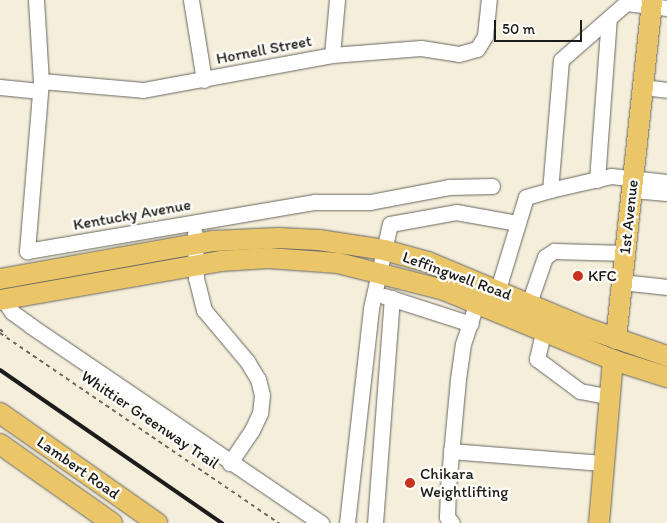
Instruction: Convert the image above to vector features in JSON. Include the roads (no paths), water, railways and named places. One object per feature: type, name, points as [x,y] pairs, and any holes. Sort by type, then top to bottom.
[{"type":"main road","name":"1st Avenue","points":[[616,339],[643,87],[657,5]]},
{"type":"main road","name":"Leffingwell Road","points":[[0,279],[195,244],[278,238],[384,250],[428,262],[498,289],[616,339],[667,356]]},
{"type":"main road","name":"Leffingwell Road","points":[[2,299],[197,264],[288,259],[338,263],[379,271],[477,302],[613,360],[667,378]]},
{"type":"main road","name":"1st Avenue","points":[[599,523],[613,360]]},
{"type":"main road","name":"Lambert Road","points":[[0,413],[157,523]]},
{"type":"main road","name":"Lambert Road","points":[[0,444],[112,523]]},
{"type":"street","name":"Kentucky Avenue","points":[[36,0],[40,86],[28,251],[315,202],[370,202],[449,187],[492,186]]},
{"type":"street","points":[[191,0],[204,80]]},
{"type":"street","points":[[332,55],[337,0]]},
{"type":"street","name":"Hornell Street","points":[[0,88],[40,86],[144,90],[332,55],[421,48],[459,54],[477,49],[485,36],[489,0]]},
{"type":"street","points":[[550,190],[561,60],[626,3],[657,5]]},
{"type":"street","points":[[597,180],[609,18]]},
{"type":"street","points":[[643,87],[667,90]]},
{"type":"street","points":[[498,289],[526,197],[611,176],[633,185],[667,193]]},
{"type":"street","points":[[633,185],[667,182]]},
{"type":"street","points":[[347,523],[371,308],[376,293],[390,224],[456,212],[518,223]]},
{"type":"street","points":[[194,222],[198,294],[204,310],[247,361],[258,379],[262,395],[260,413],[252,430],[230,463]]},
{"type":"street","points":[[529,303],[545,258],[554,251],[626,253]]},
{"type":"street","points":[[622,282],[667,287]]},
{"type":"street","points":[[376,293],[471,324]]},
{"type":"street","points":[[374,523],[392,298]]},
{"type":"street","points":[[2,299],[12,312],[31,326],[230,463],[321,523]]},
{"type":"street","points":[[452,523],[447,517],[451,450],[461,356],[477,302]]},
{"type":"street","points":[[544,332],[537,359],[580,391],[610,397]]},
{"type":"street","name":"1st Avenue","points":[[613,360],[616,339]]},
{"type":"street","points":[[451,450],[605,463]]},
{"type":"railway","points":[[0,370],[222,523]]},
{"type":"place","name":"KFC","points":[[578,276]]},
{"type":"place","name":"Chikara Weightlifting","points":[[410,483]]}]
